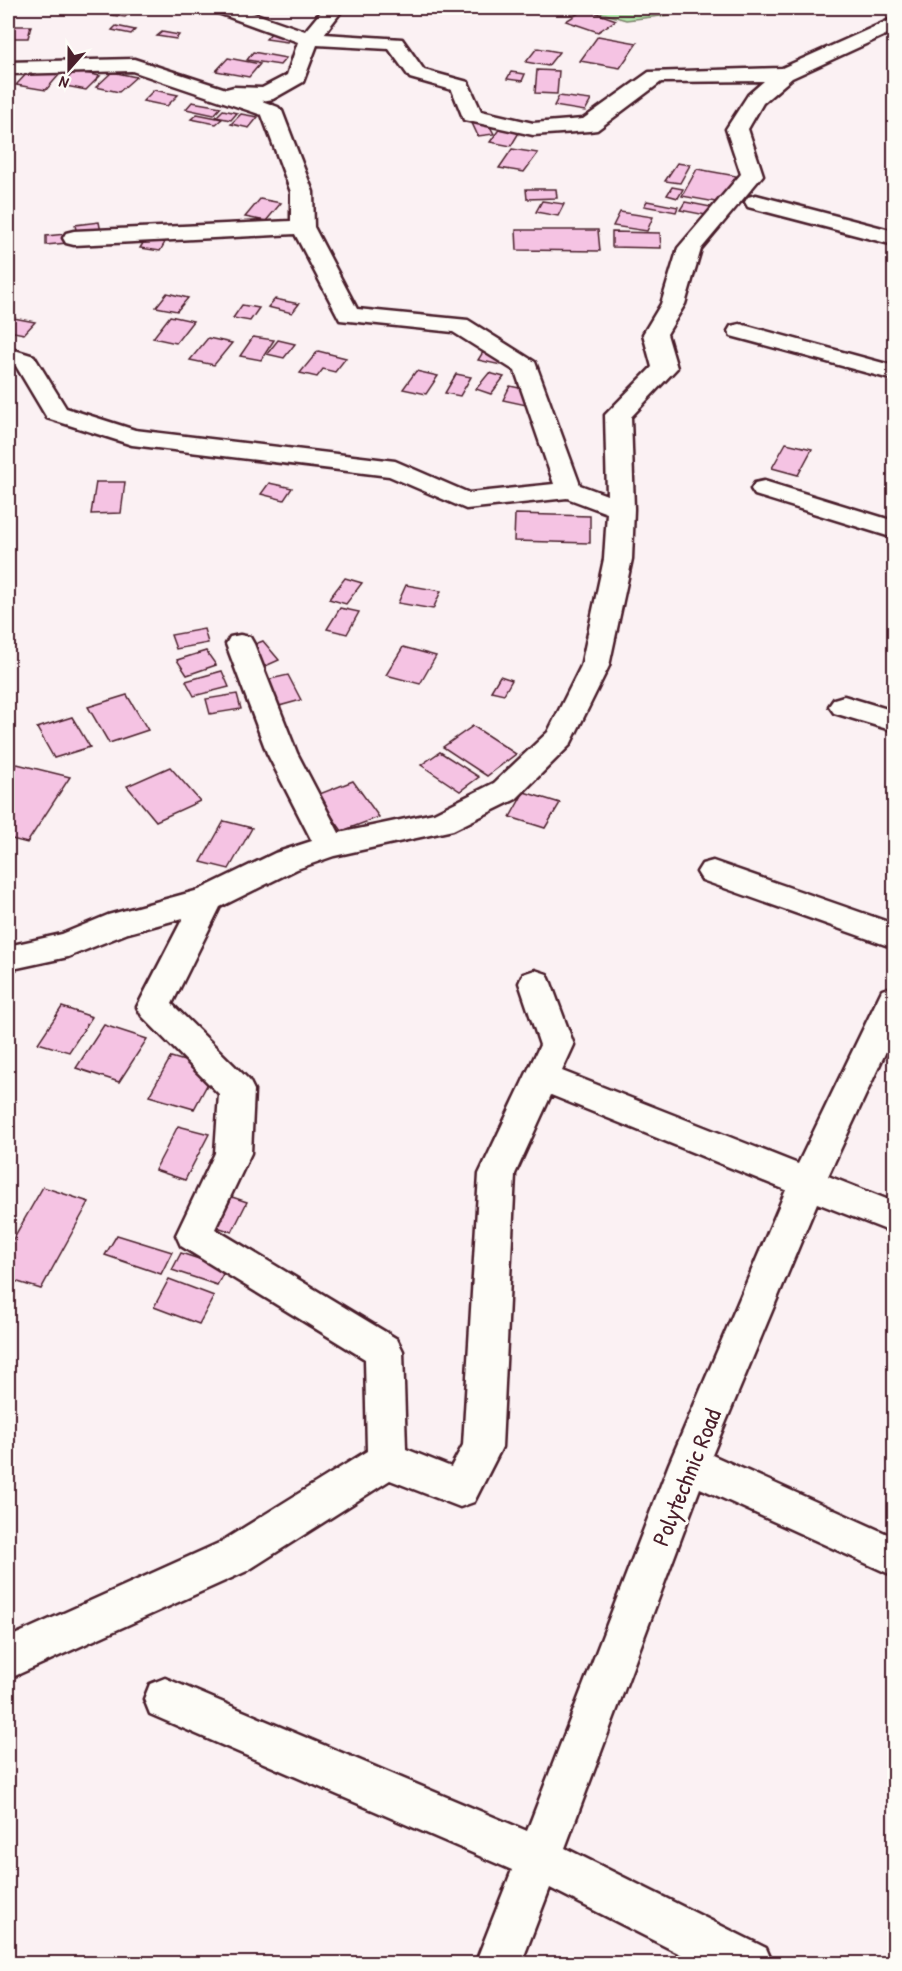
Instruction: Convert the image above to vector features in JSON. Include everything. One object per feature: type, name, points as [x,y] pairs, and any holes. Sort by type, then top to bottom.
[{"type":"street","points":[[222,8],[309,39],[395,43],[417,74],[461,86],[472,115],[533,129],[589,125],[656,76],[785,74]]},
{"type":"street","points":[[209,92],[266,95],[296,78],[309,39],[334,8]]},
{"type":"street","points":[[8,958],[68,945],[119,923],[207,899],[286,861],[330,846],[442,822],[505,790],[560,738],[595,666],[618,559],[621,509],[618,415],[665,368],[655,334],[673,304],[690,248],[752,175],[737,129],[755,99],[785,74],[894,24]]},
{"type":"street","points":[[8,68],[134,65],[209,92],[272,111],[302,192],[303,227],[348,315],[459,325],[526,367],[569,490]]},
{"type":"street","points":[[756,202],[894,238]]},
{"type":"street","points":[[74,237],[303,227]]},
{"type":"street","points":[[740,331],[894,373]]},
{"type":"street","points":[[8,355],[25,361],[56,413],[132,437],[395,469],[466,501],[569,490],[621,509]]},
{"type":"street","points":[[764,489],[894,530]]},
{"type":"street","points":[[240,644],[282,753],[330,846]]},
{"type":"street","points":[[844,706],[894,721]]},
{"type":"street","points":[[713,872],[894,936]]},
{"type":"street","points":[[207,899],[154,1007],[237,1090],[233,1153],[194,1236],[384,1351],[387,1460]]},
{"type":"street","points":[[387,1460],[460,1489],[482,1447],[497,1174],[557,1045],[535,983]]},
{"type":"street","name":"Polytechnic Road","points":[[498,1964],[689,1464],[807,1183],[894,999]]},
{"type":"street","points":[[560,1084],[894,1218]]},
{"type":"street","points":[[8,1659],[233,1557],[387,1460]]},
{"type":"street","points":[[689,1464],[894,1557]]},
{"type":"street","points":[[165,1699],[537,1858],[750,1964]]},
{"type":"green space","points":[[585,8],[731,8],[626,20]]},
{"type":"building","points":[[118,8],[133,10],[125,17],[111,15]]},
{"type":"building","points":[[585,9],[616,20],[598,32],[566,21]]},
{"type":"building","points":[[8,26],[31,26],[28,38],[8,38]]},
{"type":"building","points":[[116,26],[135,30],[131,34],[112,30]]},
{"type":"building","points":[[273,31],[295,35],[287,42],[266,39]]},
{"type":"building","points":[[162,32],[179,35],[176,39],[157,36]]},
{"type":"building","points":[[598,36],[637,43],[620,68],[580,61]]},
{"type":"building","points":[[537,48],[559,52],[548,66],[526,62]]},
{"type":"building","points":[[253,52],[286,58],[280,65],[247,60]]},
{"type":"building","points":[[228,58],[260,64],[249,77],[216,71]]},
{"type":"building","points":[[30,70],[59,75],[46,90],[16,85]]},
{"type":"building","points":[[537,70],[559,71],[557,94],[535,93]]},
{"type":"building","points":[[75,71],[100,76],[86,90],[61,85]]},
{"type":"building","points":[[112,72],[136,77],[119,92],[96,87]]},
{"type":"building","points":[[511,72],[525,74],[522,81],[507,79]]},
{"type":"building","points":[[154,90],[178,95],[167,106],[143,101]]},
{"type":"building","points":[[559,96],[591,100],[585,111],[554,106]]},
{"type":"building","points":[[192,102],[221,107],[214,115],[186,109]]},
{"type":"building","points":[[223,110],[237,113],[231,120],[216,117]]},
{"type":"building","points":[[197,114],[222,119],[216,124],[191,119]]},
{"type":"building","points":[[241,114],[258,117],[249,128],[231,124]]},
{"type":"building","points":[[487,121],[494,134],[478,136],[472,123]]},
{"type":"building","points":[[500,128],[520,131],[511,146],[490,142]]},
{"type":"building","points":[[512,149],[538,153],[524,172],[499,168]]},
{"type":"building","points":[[677,163],[690,165],[680,183],[665,181]]},
{"type":"building","points":[[697,169],[736,176],[721,203],[682,196]]},
{"type":"building","points":[[672,187],[683,189],[678,198],[667,195]]},
{"type":"building","points":[[526,189],[556,189],[557,198],[527,199]]},
{"type":"building","points":[[260,199],[281,203],[266,221],[245,217]]},
{"type":"building","points":[[542,201],[564,204],[558,216],[536,212]]},
{"type":"building","points":[[647,201],[678,207],[676,212],[644,206]]},
{"type":"building","points":[[685,202],[716,208],[711,216],[680,210]]},
{"type":"building","points":[[620,212],[653,217],[647,231],[613,226]]},
{"type":"building","points":[[99,222],[101,232],[77,235],[75,225]]},
{"type":"building","points":[[516,230],[598,230],[600,251],[517,250]]},
{"type":"building","points":[[612,232],[660,233],[661,248],[612,247]]},
{"type":"building","points":[[66,234],[67,243],[46,245],[46,236]]},
{"type":"building","points":[[148,235],[168,237],[160,251],[140,248]]},
{"type":"building","points":[[167,293],[188,298],[177,311],[156,307]]},
{"type":"building","points":[[275,299],[299,304],[292,313],[268,307]]},
{"type":"building","points":[[242,305],[259,308],[250,321],[233,318]]},
{"type":"building","points":[[170,316],[193,321],[176,343],[153,338]]},
{"type":"building","points":[[8,317],[35,322],[24,334],[8,331]]},
{"type":"building","points":[[253,337],[274,340],[261,360],[240,356]]},
{"type":"building","points":[[208,338],[232,343],[214,365],[190,360]]},
{"type":"building","points":[[278,340],[295,344],[284,358],[267,354]]},
{"type":"building","points":[[318,351],[346,358],[335,372],[323,369],[317,377],[300,373]]},
{"type":"building","points":[[483,352],[506,356],[501,365],[478,360]]},
{"type":"building","points":[[416,371],[438,376],[426,394],[403,389]]},
{"type":"building","points":[[489,373],[504,377],[491,394],[476,389]]},
{"type":"building","points":[[456,374],[471,377],[460,396],[445,393]]},
{"type":"building","points":[[510,386],[533,391],[526,405],[503,400]]},
{"type":"building","points":[[786,443],[812,449],[798,475],[772,468]]},
{"type":"building","points":[[96,482],[125,482],[121,513],[91,514]]},
{"type":"building","points":[[269,483],[292,488],[284,500],[261,494]]},
{"type":"building","points":[[515,514],[590,516],[590,543],[514,541]]},
{"type":"building","points":[[345,578],[362,583],[346,604],[329,599]]},
{"type":"building","points":[[406,585],[441,591],[433,609],[398,603]]},
{"type":"building","points":[[340,608],[359,612],[347,634],[327,629]]},
{"type":"building","points":[[204,629],[208,643],[176,649],[171,635]]},
{"type":"building","points":[[263,641],[279,660],[261,668],[245,648]]},
{"type":"building","points":[[403,647],[436,656],[420,684],[386,675]]},
{"type":"building","points":[[206,651],[216,665],[187,675],[177,660]]},
{"type":"building","points":[[222,671],[229,687],[194,696],[186,681]]},
{"type":"building","points":[[288,675],[301,700],[279,706],[266,680]]},
{"type":"building","points":[[500,676],[512,680],[504,694],[491,691]]},
{"type":"building","points":[[237,694],[241,709],[210,714],[206,699]]},
{"type":"building","points":[[127,695],[148,730],[109,743],[88,707]]},
{"type":"building","points":[[72,717],[90,747],[54,758],[37,728]]},
{"type":"building","points":[[473,726],[516,754],[487,776],[443,747]]},
{"type":"building","points":[[440,752],[479,777],[460,791],[421,765]]},
{"type":"building","points":[[17,764],[70,777],[27,843],[8,838],[8,778]]},
{"type":"building","points":[[170,767],[200,801],[156,821],[127,786]]},
{"type":"building","points":[[353,781],[379,817],[342,831],[317,795]]},
{"type":"building","points":[[524,792],[560,803],[545,828],[510,817]]},
{"type":"building","points":[[224,821],[252,828],[229,869],[201,862]]},
{"type":"building","points":[[62,1007],[92,1017],[69,1052],[38,1043]]},
{"type":"building","points":[[104,1025],[147,1039],[119,1082],[76,1068]]},
{"type":"building","points":[[171,1057],[215,1070],[194,1109],[149,1096]]},
{"type":"building","points":[[178,1126],[209,1134],[185,1180],[155,1170]]},
{"type":"building","points":[[43,1187],[89,1202],[41,1289],[8,1279],[8,1248]]},
{"type":"building","points":[[232,1197],[247,1202],[232,1232],[217,1227]]},
{"type":"building","points":[[117,1235],[172,1252],[161,1274],[105,1255]]},
{"type":"building","points":[[181,1253],[226,1268],[217,1285],[172,1270]]},
{"type":"building","points":[[169,1279],[214,1296],[199,1324],[154,1307]]}]
